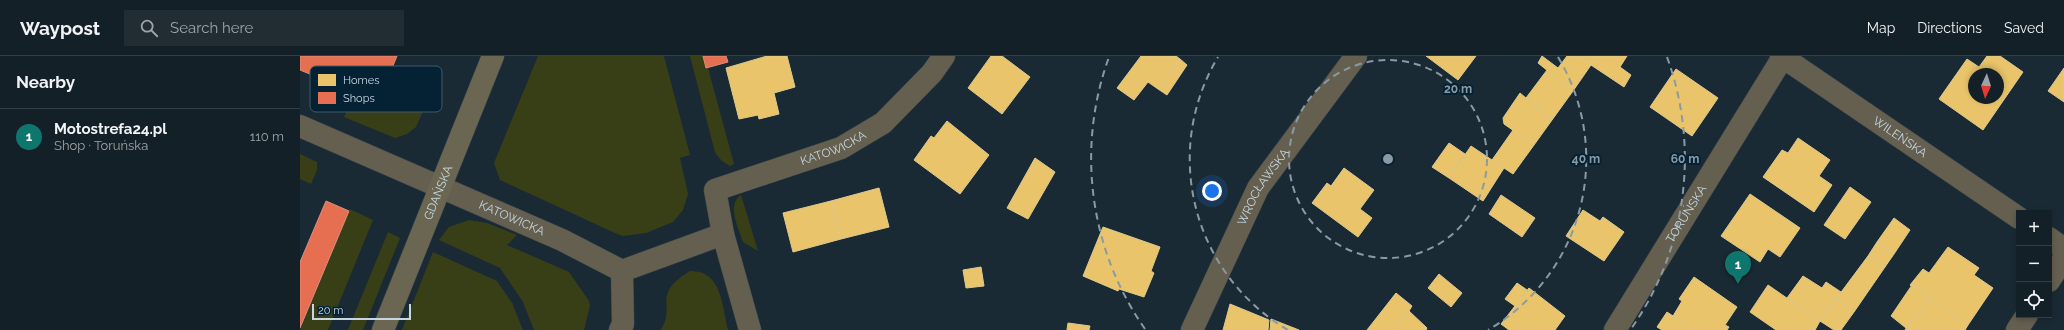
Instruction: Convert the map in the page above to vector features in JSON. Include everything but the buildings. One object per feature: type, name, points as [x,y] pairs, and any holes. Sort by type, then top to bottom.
[{"type":"main road","name":"GDAŃSKA","points":[[383,330],[493,56]]},
{"type":"street","name":"KATOWICKA","points":[[750,330],[724,234],[715,190],[841,148],[883,123],[932,73],[944,56]]},
{"type":"street","name":"WROCŁAWSKA","points":[[1192,330],[1258,188],[1356,56]]},
{"type":"street","name":"WILEŃSKA","points":[[1782,56],[2016,216]]},
{"type":"street","name":"TORUŃSKA","points":[[1615,330],[1782,56]]},
{"type":"street","name":"KATOWICKA","points":[[300,126],[562,240],[622,271]]},
{"type":"street","points":[[620,330],[623,324],[622,271],[724,234]]},
{"type":"street","points":[[2052,240],[2064,249]]},
{"type":"street","points":[[2052,276],[2064,258]]},
{"type":"street","points":[[2017,330],[2025,318]]},
{"type":"green space","points":[[538,56],[664,56],[690,155],[680,158],[688,194],[683,210],[673,222],[646,233],[623,236],[500,180],[494,163]]},
{"type":"green space","points":[[690,56],[703,56],[706,68],[708,68],[734,164],[730,166],[721,160],[715,152]]},
{"type":"green space","points":[[346,112],[423,112],[416,127],[407,134],[395,138],[344,117]]},
{"type":"green space","points":[[300,154],[317,162],[317,170],[311,184],[300,179]]},
{"type":"green space","points":[[741,195],[758,251],[743,242],[737,224],[734,204]]},
{"type":"green space","points":[[350,209],[373,220],[328,330],[300,330]]},
{"type":"green space","points":[[469,220],[487,223],[517,235],[507,245],[569,272],[589,301],[590,306],[584,330],[534,330],[523,302],[500,268],[439,240],[449,227]]},
{"type":"green space","points":[[388,232],[400,238],[363,330],[348,330]]},
{"type":"green space","points":[[433,252],[497,281],[512,303],[523,330],[402,330]]},
{"type":"green space","points":[[690,271],[701,272],[709,276],[715,283],[722,301],[728,330],[661,330],[667,313],[667,294],[678,280]]},
{"type":"place","name":"Motostrefa24.pl","points":[[1738,284]]}]
